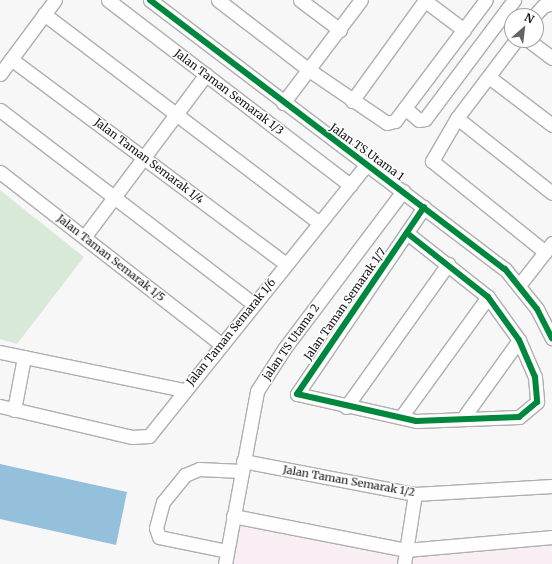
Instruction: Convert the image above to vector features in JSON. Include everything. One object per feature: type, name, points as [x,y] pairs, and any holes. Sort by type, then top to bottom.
[{"type":"street","points":[[0,74],[55,0]]},
{"type":"street","name":"Jalan Taman Semarak 1/3","points":[[108,0],[350,184]]},
{"type":"street","name":"Jalan TS Utama 1","points":[[150,0],[284,103],[424,207],[520,284],[552,338]]},
{"type":"street","points":[[218,0],[308,70],[376,118],[387,123],[395,121],[486,0]]},
{"type":"street","points":[[300,0],[340,30]]},
{"type":"street","points":[[284,103],[361,0]]},
{"type":"street","points":[[352,101],[425,0],[464,30]]},
{"type":"street","points":[[405,108],[419,120],[425,119],[514,0]]},
{"type":"street","points":[[540,8],[552,2]]},
{"type":"street","points":[[44,14],[319,223]]},
{"type":"street","points":[[510,48],[458,118],[432,161],[549,248],[520,284]]},
{"type":"street","points":[[539,48],[552,58]]},
{"type":"street","name":"Jalan Taman Semarak 1/4","points":[[11,58],[286,264]]},
{"type":"street","points":[[85,236],[142,157],[206,74]]},
{"type":"street","points":[[489,77],[552,125]]},
{"type":"street","points":[[0,110],[254,304]]},
{"type":"street","points":[[458,118],[552,193]]},
{"type":"street","name":"Jalan Taman Semarak 1/6","points":[[0,352],[184,390],[366,164]]},
{"type":"street","name":"Jalan Taman Semarak 1/5","points":[[0,172],[85,236],[221,344]]},
{"type":"street","name":"jalan TS Utama 2","points":[[226,558],[253,404],[266,374],[403,191]]},
{"type":"street","name":"Jalan Taman Semarak 1/7","points":[[346,407],[303,398],[297,394],[299,387],[424,207]]},
{"type":"street","points":[[407,233],[448,264],[488,297],[519,340],[535,377],[537,402],[519,417],[416,421],[346,407],[448,264]]},
{"type":"street","points":[[401,417],[488,297]]},
{"type":"street","points":[[463,418],[519,340]]},
{"type":"street","points":[[14,410],[24,357]]},
{"type":"street","points":[[0,406],[132,437],[149,436],[184,390]]},
{"type":"street","name":"Jalan Taman Semarak 1/2","points":[[226,558],[160,537],[156,528],[163,502],[185,475],[199,469],[242,466],[415,494],[552,486]]},
{"type":"street","points":[[404,564],[415,494]]},
{"type":"street","points":[[233,516],[406,550],[552,537]]},
{"type":"shaded area","points":[[230,515],[407,548],[552,537],[552,564],[223,564]]},
{"type":"green space","points":[[0,190],[84,257],[17,344],[0,339]]},
{"type":"water","points":[[0,464],[127,492],[116,545],[0,519]]},
{"type":"cycle path","points":[[150,0],[505,269],[537,309],[552,338]]},
{"type":"cycle path","points":[[407,233],[488,297],[519,340],[535,377],[537,402],[519,417],[416,421],[297,394],[424,207]]}]
